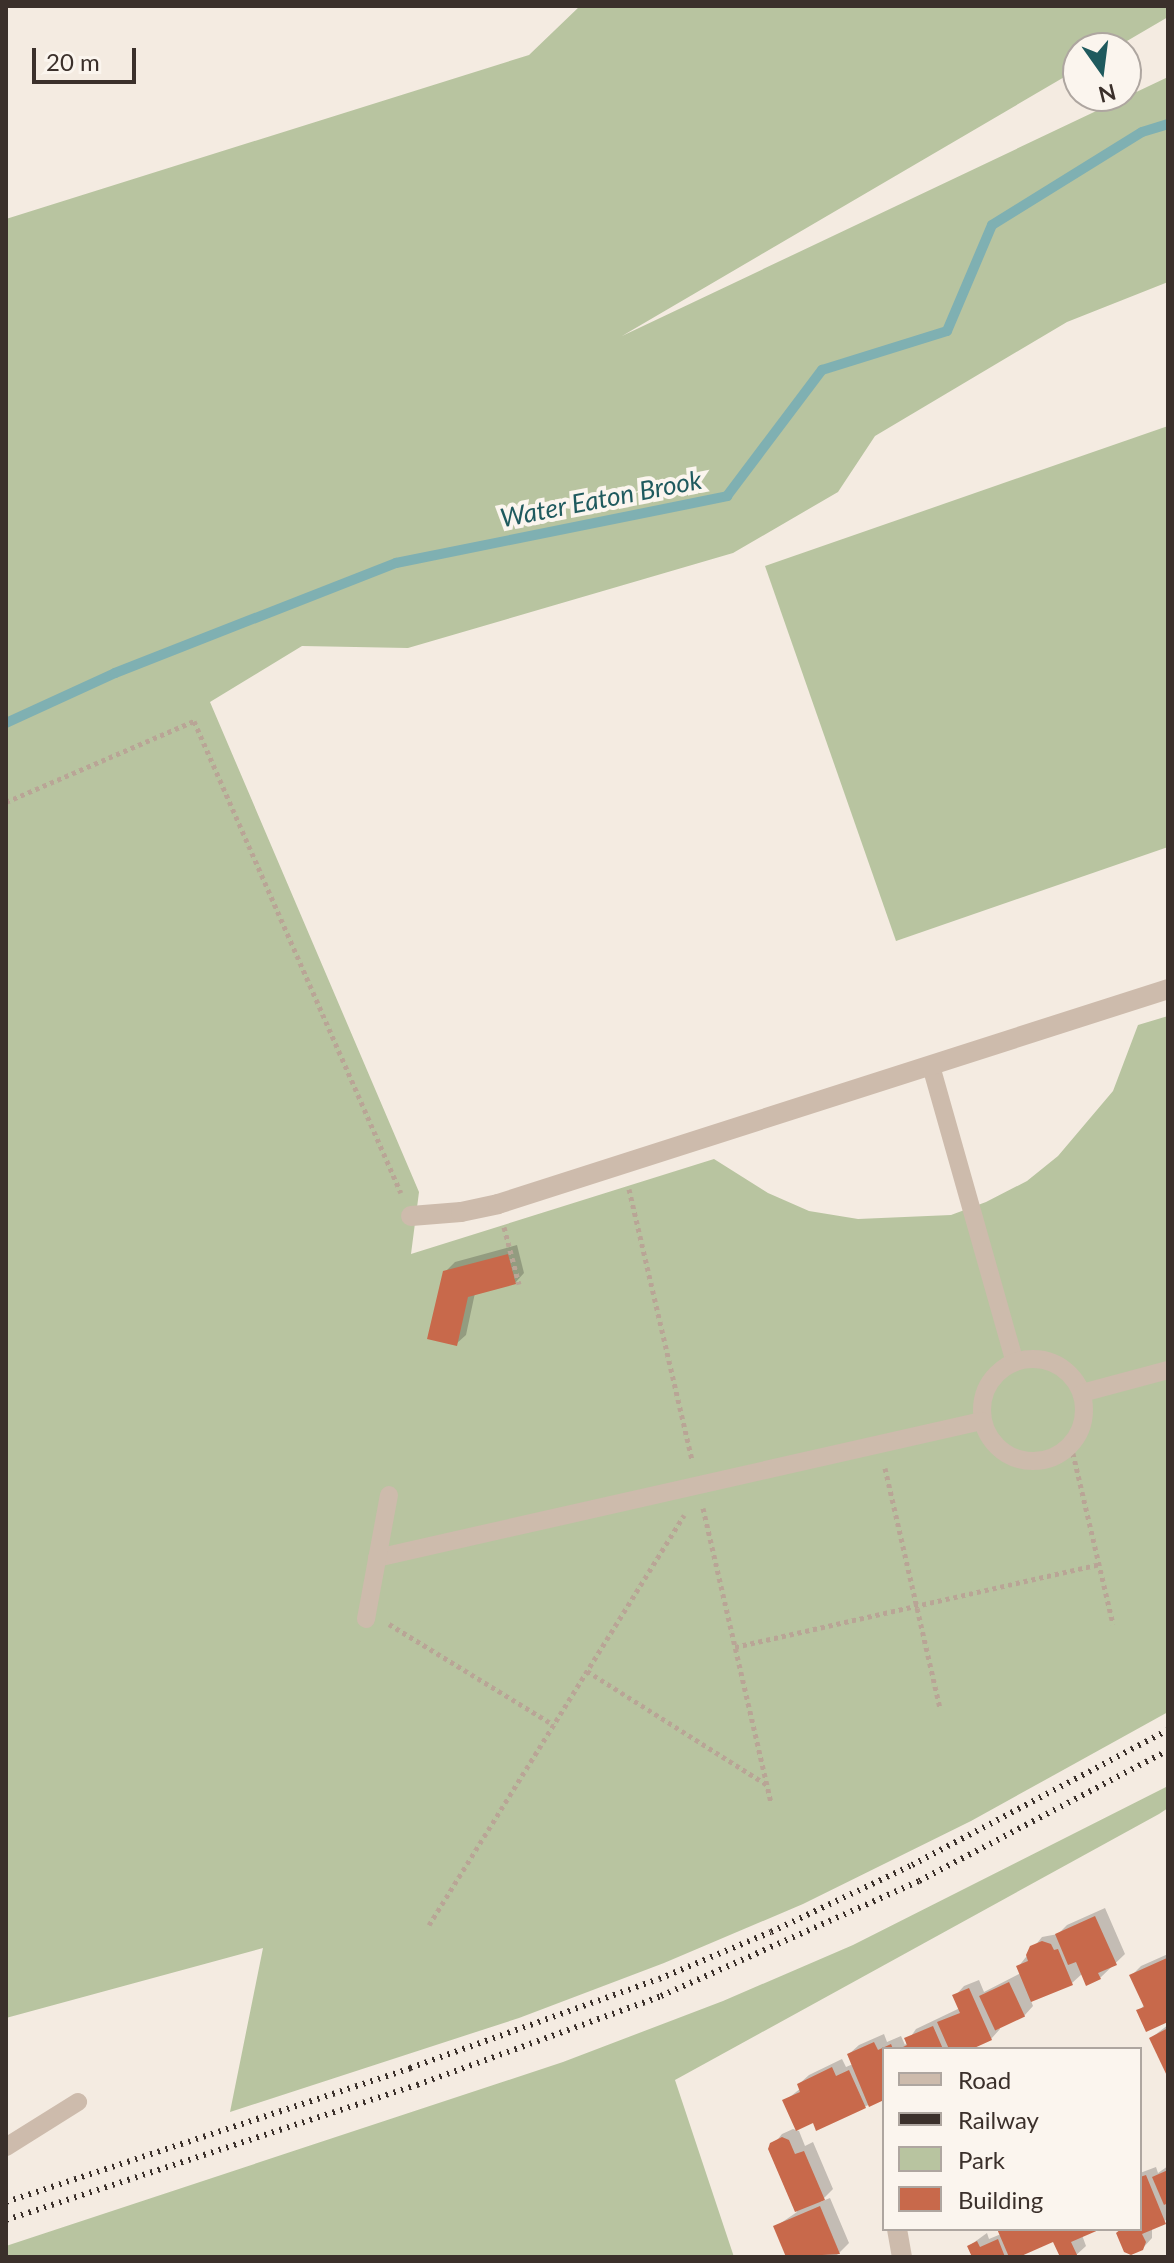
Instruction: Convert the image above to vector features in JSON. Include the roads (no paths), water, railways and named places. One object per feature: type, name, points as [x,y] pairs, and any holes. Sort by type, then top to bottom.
[{"type":"street","points":[[411,1216],[461,1212],[498,1204],[1168,989]]},
{"type":"street","points":[[897,2231],[902,2257]]},
{"type":"lane","points":[[931,1066],[1015,1362]]},
{"type":"lane","points":[[1031,1359],[1062,1367],[1082,1393],[1084,1420],[1071,1445],[1058,1455],[1027,1462],[997,1448],[982,1421],[981,1406],[991,1379],[1015,1362],[1031,1359]]},
{"type":"lane","points":[[1082,1393],[1168,1370]]},
{"type":"lane","points":[[377,1558],[982,1421]]},
{"type":"lane","points":[[367,1615],[389,1495]]},
{"type":"lane","points":[[6,2147],[78,2102]]},
{"type":"waterway","name":"Water Eaton Brook","points":[[6,723],[115,673],[396,563],[727,496],[822,370],[947,331],[992,225],[1142,132],[1168,124]]},
{"type":"railway","points":[[6,2202],[410,2068],[659,1979],[771,1932],[912,1865],[1168,1730]]},
{"type":"railway","points":[[6,2220],[417,2085],[661,1996],[919,1881],[1168,1750]]}]
